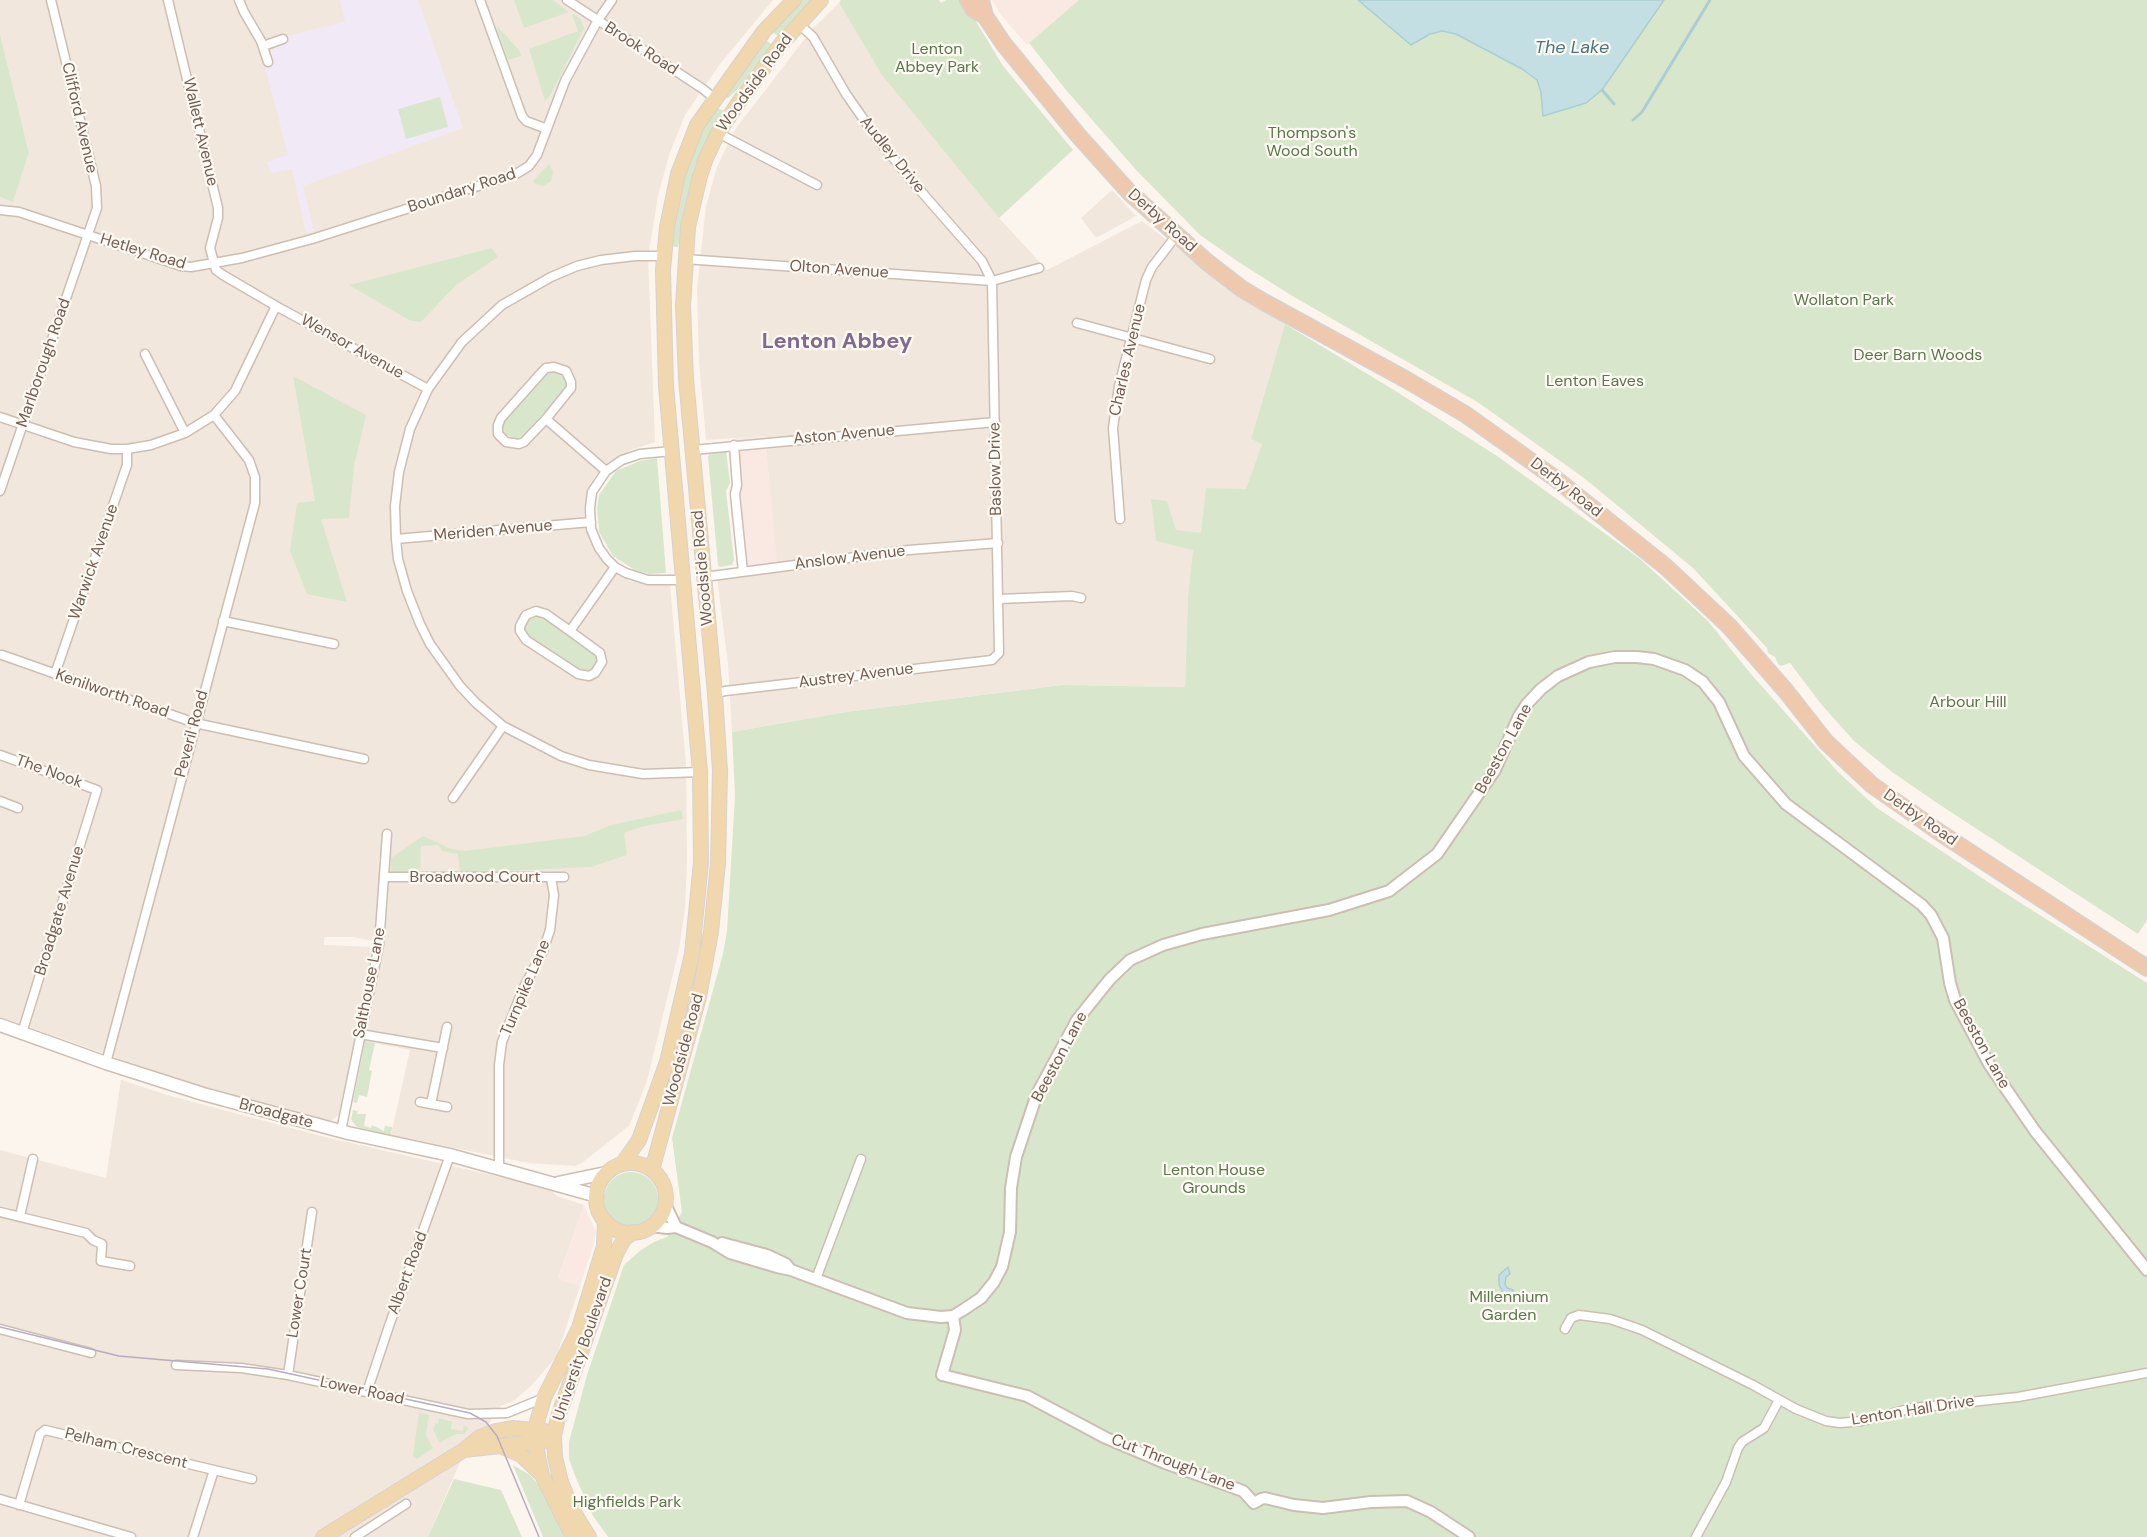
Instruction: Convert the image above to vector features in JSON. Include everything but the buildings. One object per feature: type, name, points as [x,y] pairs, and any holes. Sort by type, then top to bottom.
[{"type":"highway","name":"Derby Road","points":[[968,0],[973,9],[985,16]]},
{"type":"highway","name":"Derby Road","points":[[981,0],[985,16],[1033,80],[1107,169],[1176,236],[1242,289],[1465,414],[1556,479],[1666,567],[1730,626],[1826,742],[1872,785],[1942,834],[2147,968]]},
{"type":"main road","name":"Woodside Road","points":[[622,1164],[639,1140],[667,1062],[692,954],[701,862],[700,772],[666,386],[664,256],[674,189],[684,154],[697,125],[764,31],[794,0]]},
{"type":"main road","name":"Woodside Road","points":[[652,1170],[699,997],[711,932],[718,863],[720,771],[715,694],[684,352],[683,306],[688,227],[696,189],[706,158],[718,134],[781,44],[820,0]]},
{"type":"main road","points":[[715,99],[724,103],[739,102]]},
{"type":"main road","points":[[682,580],[704,577]]},
{"type":"main road","points":[[700,772],[720,771]]},
{"type":"main road","name":"Broadgate","points":[[0,1025],[202,1094],[341,1131],[450,1155],[597,1196]]},
{"type":"main road","points":[[557,1184],[606,1173],[622,1164],[638,1163],[652,1170],[663,1183],[666,1193],[665,1204],[659,1218],[651,1226],[633,1232],[619,1230],[604,1220],[598,1208],[597,1196],[599,1184],[606,1173]]},
{"type":"main road","name":"University Boulevard","points":[[573,1537],[542,1474],[536,1435],[544,1398],[579,1328],[604,1246],[604,1220]]},
{"type":"main road","name":"University Boulevard","points":[[589,1537],[573,1511],[561,1482],[555,1457],[554,1436],[616,1254],[624,1239],[633,1232]]},
{"type":"main road","points":[[322,1537],[464,1450],[480,1437],[512,1428],[536,1435],[544,1441],[554,1436]]},
{"type":"main road","points":[[464,1450],[500,1446],[536,1435]]},
{"type":"main road","points":[[500,1446],[522,1455],[542,1474]]},
{"type":"street","name":"Clifford Avenue","points":[[51,0],[97,192],[97,208],[89,235]]},
{"type":"street","name":"Wallett Avenue","points":[[168,0],[218,208],[218,219],[210,248],[214,264]]},
{"type":"street","points":[[239,0],[243,12],[263,46],[268,62]]},
{"type":"street","points":[[480,0],[522,116],[526,121],[547,129]]},
{"type":"street","name":"Brook Road","points":[[567,0],[704,89],[715,99]]},
{"type":"street","name":"Boundary Road","points":[[214,264],[312,239],[516,174],[528,166],[537,155],[565,81],[598,20],[612,0]]},
{"type":"street","name":"Audley Drive","points":[[799,24],[813,37],[846,94],[876,136],[982,261],[992,281]]},
{"type":"street","points":[[263,46],[283,39]]},
{"type":"street","points":[[718,134],[817,185]]},
{"type":"street","name":"Hetley Road","points":[[0,210],[20,212],[181,266],[214,264]]},
{"type":"street","name":"Marlborough Road","points":[[0,491],[89,235]]},
{"type":"street","name":"Charles Avenue","points":[[1120,519],[1114,419],[1119,386],[1149,273],[1176,236]]},
{"type":"street","points":[[664,256],[635,256],[601,261],[566,270],[502,305],[462,342],[428,389],[410,429],[399,472],[395,506],[396,539],[398,559],[407,591],[430,644],[460,686],[503,726],[561,756],[589,765],[643,774],[700,772]]},
{"type":"street","name":"Olton Avenue","points":[[685,259],[992,281],[1039,268]]},
{"type":"street","points":[[0,417],[74,442],[111,449],[127,449],[151,445],[185,433],[214,415],[235,391],[276,306],[223,276],[216,270],[214,264]]},
{"type":"street","name":"Baslow Drive","points":[[992,281],[999,599],[998,656]]},
{"type":"street","name":"Wensor Avenue","points":[[276,306],[428,389]]},
{"type":"street","points":[[1077,323],[1210,358]]},
{"type":"street","points":[[145,354],[185,433]]},
{"type":"street","points":[[554,367],[566,371],[571,388],[546,419],[524,442],[519,444],[506,442],[498,434],[501,418],[546,368],[554,367]]},
{"type":"street","name":"Peveril Road","points":[[106,1063],[255,503],[255,477],[245,454],[214,415]]},
{"type":"street","points":[[546,419],[606,471]]},
{"type":"street","name":"Aston Avenue","points":[[693,450],[995,422]]},
{"type":"street","points":[[734,446],[737,485],[735,494],[743,572]]},
{"type":"street","name":"Warwick Avenue","points":[[55,674],[127,465],[127,449]]},
{"type":"street","points":[[672,451],[640,454],[622,460],[606,471],[592,492],[591,529],[599,548],[615,567],[648,580],[682,580]]},
{"type":"street","points":[[1108,495],[1118,494]]},
{"type":"street","name":"Meriden Avenue","points":[[396,539],[591,522]]},
{"type":"street","name":"Anslow Avenue","points":[[704,577],[909,550],[998,543]]},
{"type":"street","points":[[570,631],[615,567]]},
{"type":"street","points":[[999,599],[1072,596],[1081,598]]},
{"type":"street","points":[[536,611],[546,614],[570,631],[600,652],[602,662],[595,673],[589,676],[578,674],[526,640],[520,631],[520,626],[526,615],[536,611]]},
{"type":"street","points":[[223,621],[334,644]]},
{"type":"street","name":"Kenilworth Road","points":[[2,655],[195,723],[364,759]]},
{"type":"street","name":"Austrey Avenue","points":[[715,694],[992,660],[998,656]]},
{"type":"street","name":"Beeston Lane","points":[[953,1316],[981,1298],[1002,1267],[1010,1232],[1011,1188],[1017,1157],[1037,1094],[1077,1020],[1110,978],[1130,960],[1163,945],[1202,934],[1329,910],[1389,891],[1437,854],[1495,770],[1519,716],[1541,689],[1575,667],[1615,657],[1654,659],[1685,670],[1704,682],[1719,702],[1744,756],[1786,804],[1922,905],[1931,915],[1943,938],[1955,1000],[1989,1064],[2039,1136],[2147,1270]]},
{"type":"street","points":[[453,798],[503,726]]},
{"type":"street","name":"The Nook","points":[[0,755],[97,790]]},
{"type":"street","name":"Broadgate Avenue","points":[[22,1033],[97,790]]},
{"type":"street","points":[[0,802],[18,808]]},
{"type":"street","name":"Salthouse Lane","points":[[341,1131],[379,945],[387,834]]},
{"type":"street","name":"Broadwood Court","points":[[385,877],[564,877]]},
{"type":"street","name":"Turnpike Lane","points":[[499,1170],[499,1065],[502,1042],[523,989],[543,951],[550,930],[554,895],[551,878]]},
{"type":"street","points":[[431,1104],[447,1027]]},
{"type":"street","points":[[360,1034],[443,1048]]},
{"type":"street","points":[[420,1102],[447,1107]]},
{"type":"street","name":"Albert Road","points":[[368,1392],[450,1155]]},
{"type":"street","points":[[20,1216],[33,1159]]},
{"type":"street","points":[[816,1279],[861,1160]]},
{"type":"street","points":[[665,1204],[676,1227]]},
{"type":"street","points":[[0,1212],[86,1233],[93,1240],[102,1244],[101,1261],[130,1266]]},
{"type":"street","name":"Lower Court","points":[[288,1375],[312,1212]]},
{"type":"street","points":[[651,1226],[676,1227],[730,1252],[777,1268],[789,1267]]},
{"type":"street","points":[[712,1242],[766,1255],[816,1279],[908,1313],[929,1317],[953,1316]]},
{"type":"street","name":"Lenton Hall Drive","points":[[1565,1329],[1571,1318],[1579,1315],[1610,1319],[1642,1330],[1779,1400],[1826,1421],[1840,1423],[1862,1421],[1913,1408],[2018,1397],[2147,1373]]},
{"type":"street","name":"Cut Through Lane","points":[[953,1316],[955,1330],[942,1375],[1027,1396],[1116,1442],[1243,1491],[1254,1503],[1265,1498],[1294,1505],[1323,1508],[1371,1502],[1407,1501],[1431,1512],[1469,1537]]},
{"type":"street","points":[[0,1329],[91,1353]]},
{"type":"street","name":"Lower Road","points":[[176,1365],[241,1368],[288,1375],[468,1414],[507,1413],[544,1398]]},
{"type":"street","points":[[1696,1537],[1726,1482],[1738,1448],[1748,1438],[1764,1428],[1779,1400]]},
{"type":"street","name":"Pelham Crescent","points":[[19,1504],[40,1434],[45,1430],[252,1479]]},
{"type":"street","points":[[193,1537],[214,1470]]},
{"type":"street","points":[[0,1499],[131,1537]]},
{"type":"street","points":[[355,1537],[406,1504]]},
{"type":"shaded area","points":[[0,0],[773,0],[720,64],[685,115],[669,155],[658,196],[648,257],[655,442],[631,450],[606,464],[595,476],[586,498],[584,527],[605,565],[630,581],[670,585],[686,764],[687,862],[685,909],[679,949],[647,1081],[629,1126],[576,1166],[529,1163],[391,1135],[410,1050],[365,1041],[387,913],[391,858],[379,858],[379,909],[374,941],[353,937],[325,937],[324,941],[324,945],[374,947],[339,1115],[329,1122],[218,1093],[0,1017],[0,197],[13,202],[29,153],[0,34]]},
{"type":"shaded area","points":[[340,0],[418,0],[463,128],[303,186],[314,231],[306,233],[292,169],[271,173],[267,162],[288,155],[264,63],[272,61],[269,53],[274,47],[289,42],[286,36],[345,22]]},
{"type":"shaded area","points":[[992,0],[1079,0],[1027,45],[1001,15]]},
{"type":"shaded area","points":[[839,3],[858,34],[999,218],[1047,270],[1142,221],[1234,292],[1285,324],[1251,439],[1262,444],[1246,489],[1193,550],[1188,596],[1185,687],[1063,685],[846,712],[732,732],[728,664],[717,578],[777,571],[765,436],[706,440],[699,362],[697,290],[706,206],[717,167],[734,131],[813,28]]},
{"type":"shaded area","points":[[1112,190],[1136,216],[1096,238],[1081,218]]},
{"type":"shaded area","points":[[765,436],[778,571],[748,575],[735,438]]},
{"type":"shaded area","points":[[121,1080],[167,1095],[325,1137],[548,1188],[557,1196],[584,1205],[558,1278],[580,1286],[556,1357],[531,1386],[512,1402],[501,1406],[486,1428],[466,1448],[428,1537],[0,1537],[0,1150],[106,1178]]},
{"type":"shaded area","points":[[584,1205],[596,1232],[580,1286],[558,1279]]},
{"type":"green space","points":[[514,0],[553,0],[569,12],[524,28]]},
{"type":"green space","points":[[802,0],[813,0],[779,37],[772,32]]},
{"type":"green space","name":"Lenton Abbey Park","points":[[841,0],[939,0],[941,3],[946,0],[963,0],[1003,66],[1073,150],[999,218],[882,75],[839,3]]},
{"type":"green space","name":"Wollaton Park","points":[[1079,0],[2147,0],[2147,920],[2138,934],[1940,805],[1892,772],[1854,741],[1821,704],[1790,663],[1781,666],[1778,664],[1775,657],[1768,653],[1767,648],[1693,568],[1584,478],[1479,403],[1294,297],[1200,235],[1137,171],[1066,90],[1029,43]]},
{"type":"green space","points":[[574,14],[581,20],[584,28],[550,96],[545,101],[529,49],[578,31],[572,15]]},
{"type":"green space","points":[[496,25],[519,50],[521,56],[508,60]]},
{"type":"green space","points":[[0,34],[29,153],[13,202],[0,197]]},
{"type":"green space","points":[[764,39],[772,44],[737,90],[728,98],[721,97]]},
{"type":"green space","points":[[440,97],[448,127],[406,139],[398,109]]},
{"type":"green space","points":[[715,107],[725,111],[701,152],[693,171],[678,247],[669,246],[690,149]]},
{"type":"green space","points":[[549,164],[553,172],[551,181],[543,186],[535,184],[533,181]]},
{"type":"green space","points":[[492,248],[498,257],[456,285],[421,322],[409,320],[349,285]]},
{"type":"green space","points":[[1285,324],[1497,456],[1639,558],[1708,621],[1751,674],[1838,772],[1877,808],[1994,886],[2147,983],[2147,1537],[608,1537],[593,1516],[569,1459],[569,1442],[587,1375],[624,1265],[641,1250],[667,1237],[682,1212],[672,1138],[723,954],[727,931],[735,796],[732,732],[846,712],[1063,685],[1185,687],[1188,596],[1193,550],[1156,541],[1151,499],[1167,501],[1176,530],[1201,533],[1206,488],[1246,489],[1262,444],[1251,439]]},
{"type":"green space","points":[[553,372],[564,377],[567,383],[564,390],[523,436],[516,439],[506,434],[503,422],[547,373]]},
{"type":"green space","points":[[293,376],[366,415],[354,466],[349,518],[321,519],[347,602],[307,594],[290,551],[297,503],[315,501]]},
{"type":"green space","points":[[726,450],[730,483],[726,491],[734,560],[732,565],[720,567],[708,457],[711,451]]},
{"type":"green space","points":[[657,458],[666,573],[649,574],[635,570],[613,556],[599,532],[597,508],[599,495],[616,471],[640,461]]},
{"type":"green space","points":[[537,614],[596,655],[595,668],[588,673],[577,671],[529,637],[524,625],[530,617]]},
{"type":"green space","points":[[681,810],[683,819],[641,827],[624,833],[627,855],[591,867],[460,873],[458,854],[442,851],[438,845],[421,846],[420,873],[391,873],[391,858],[423,836],[451,849],[465,851],[584,836],[611,825]]},
{"type":"green space","points":[[365,1041],[375,1043],[369,1070],[372,1071],[367,1097],[359,1095],[357,1103],[353,1102]]},
{"type":"green space","points":[[353,1110],[358,1111],[357,1114],[366,1114],[364,1126],[371,1128],[372,1125],[384,1131],[385,1126],[392,1127],[391,1135],[357,1127],[351,1120]]},
{"type":"green space","points":[[631,1172],[641,1174],[650,1180],[656,1189],[658,1199],[656,1209],[650,1218],[641,1224],[631,1226],[621,1224],[612,1218],[606,1209],[604,1199],[606,1189],[612,1180],[621,1174]]},
{"type":"green space","points":[[419,1412],[429,1415],[426,1435],[433,1448],[417,1459],[413,1456]]},
{"type":"green space","points":[[439,1418],[452,1422],[451,1429],[463,1431],[464,1425],[469,1428],[464,1434],[456,1434],[440,1443],[433,1430]]},
{"type":"green space","points":[[513,1465],[530,1475],[544,1491],[566,1537],[543,1537]]},
{"type":"green space","points":[[454,1479],[501,1490],[522,1537],[428,1537]]},
{"type":"water","name":"The Lake","points":[[1358,0],[1664,0],[1602,90],[1586,103],[1543,116],[1541,92],[1537,80],[1522,69],[1456,34],[1442,31],[1430,34],[1411,45]]},
{"type":"water","points":[[1508,1267],[1510,1274],[1506,1277],[1505,1284],[1507,1288],[1513,1290],[1515,1297],[1504,1294],[1499,1285],[1499,1275]]},
{"type":"waterway","points":[[1633,120],[1642,112],[1710,0]]},
{"type":"waterway","points":[[1602,90],[1614,104]]},
{"type":"tram line","points":[[0,1327],[119,1356],[268,1369],[470,1413],[486,1422],[497,1436],[539,1537]]},
{"type":"district","name":"Lenton Abbey","points":[[837,342]]},
{"type":"park label","name":"Thompson's Wood South","points":[[1312,143]]},
{"type":"park label","name":"Deer Barn Woods","points":[[1918,356]]},
{"type":"park label","name":"Lenton Eaves","points":[[1595,382]]},
{"type":"park label","name":"Arbour Hill","points":[[1968,703]]},
{"type":"park label","name":"Lenton House Grounds","points":[[1214,1180]]},
{"type":"park label","name":"Millennium Garden","points":[[1509,1307]]},
{"type":"park label","name":"Highfields Park","points":[[627,1503]]}]
